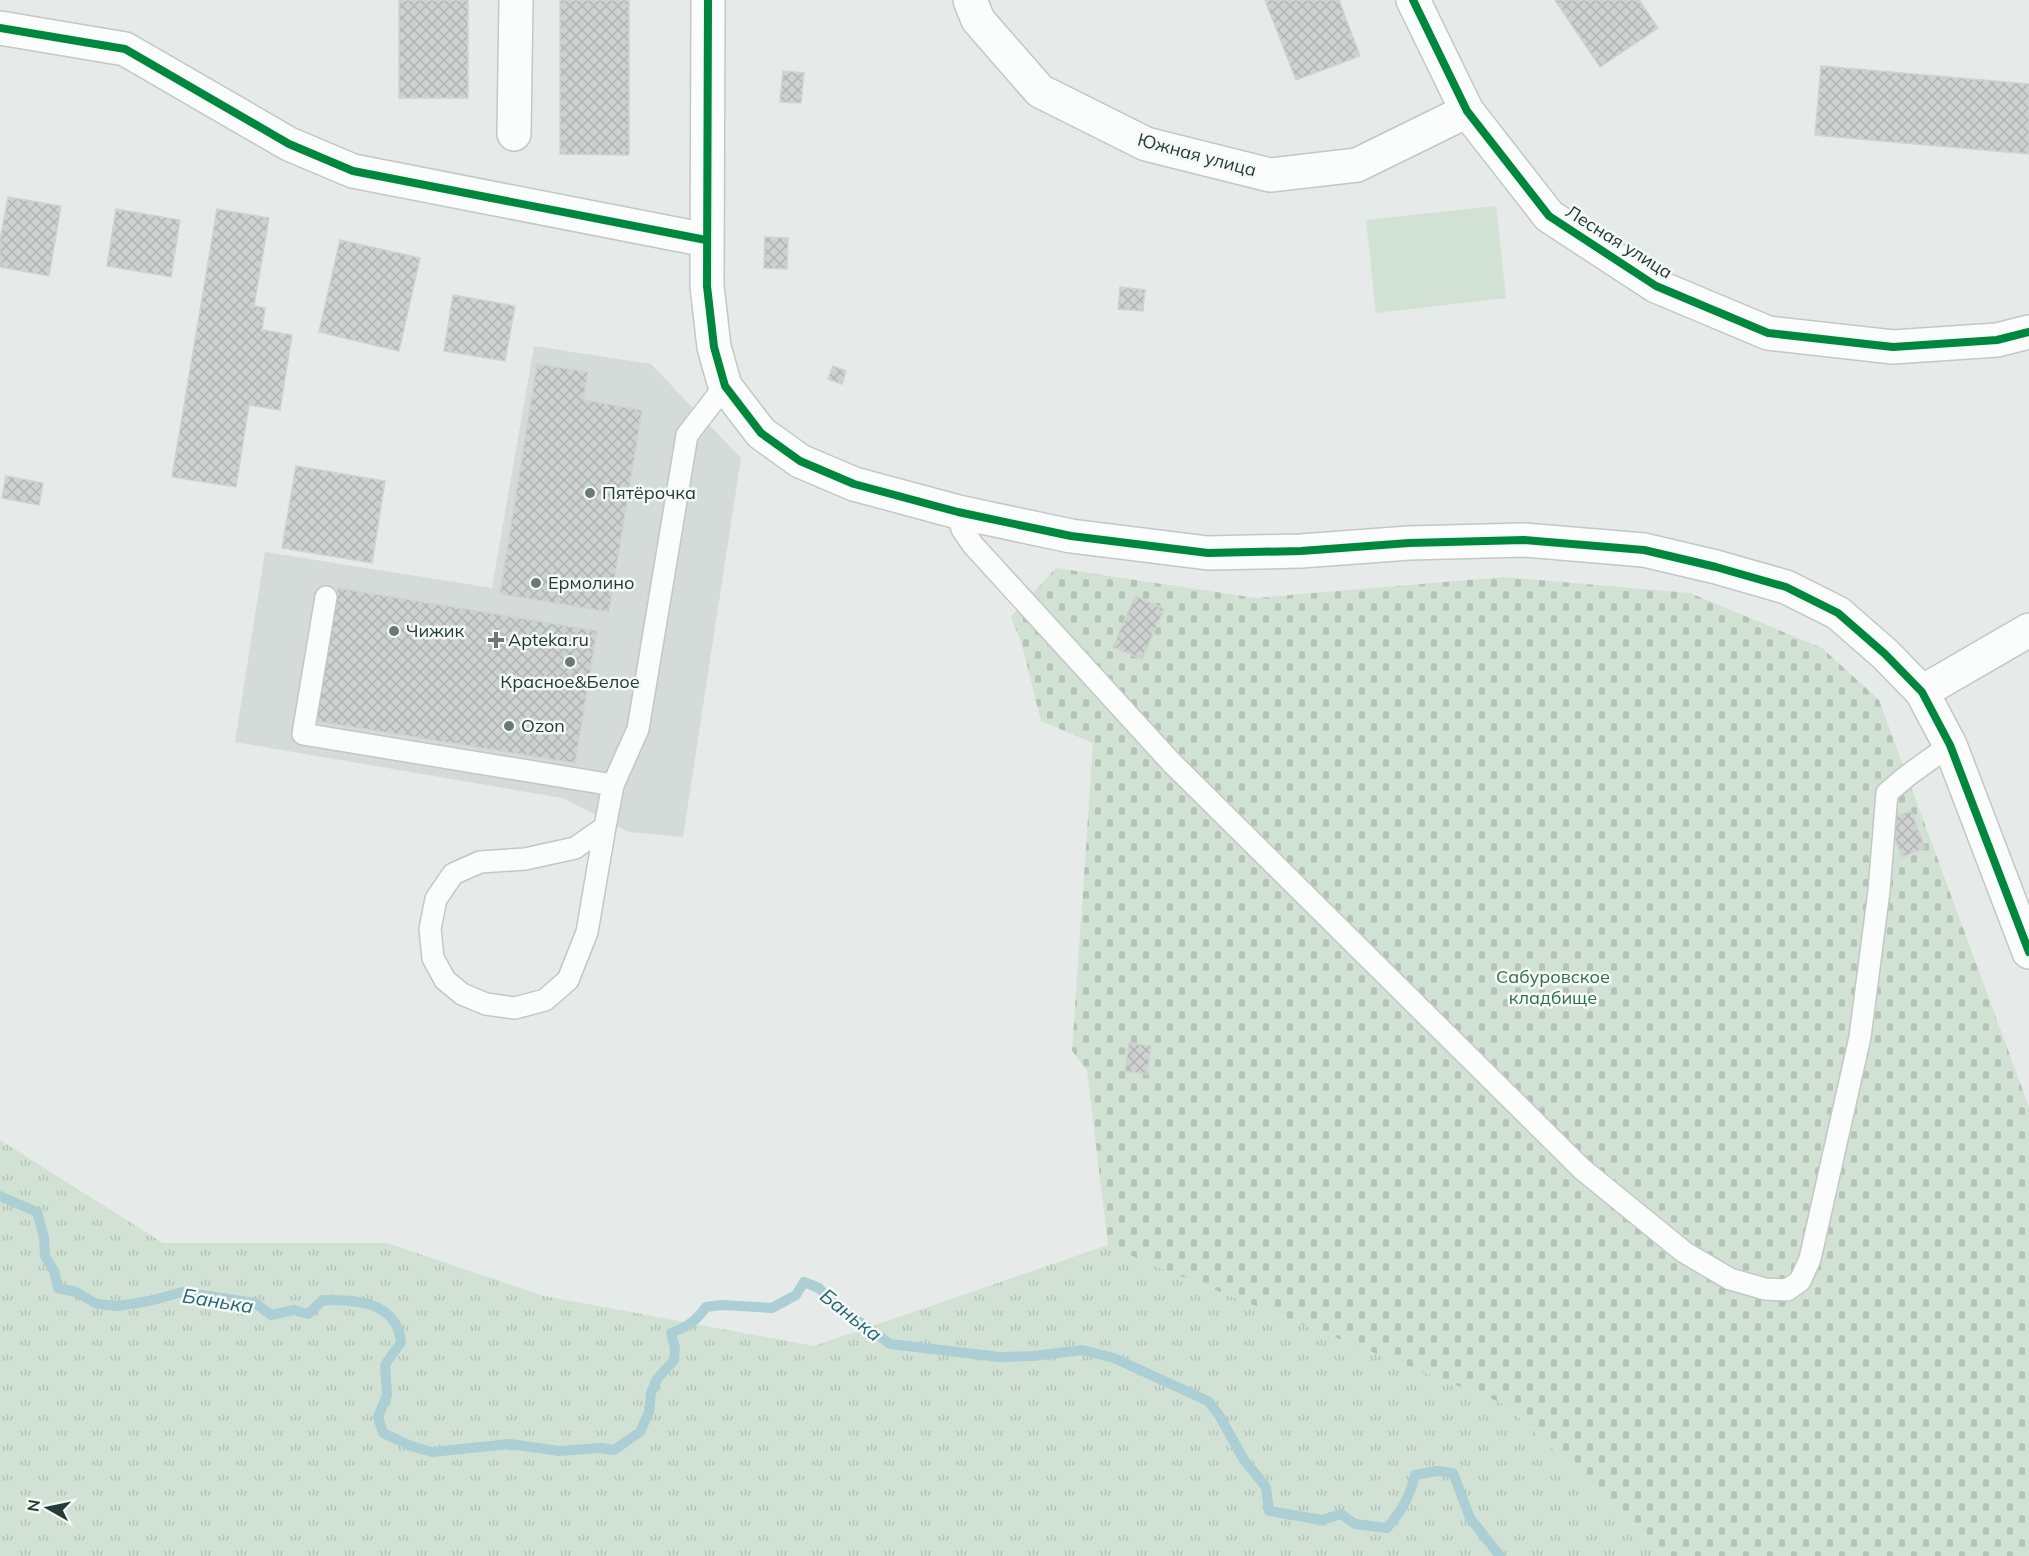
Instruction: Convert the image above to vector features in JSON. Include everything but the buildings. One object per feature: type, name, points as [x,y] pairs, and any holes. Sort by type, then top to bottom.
[{"type":"street","points":[[514,134],[516,0]]},
{"type":"street","points":[[708,0],[706,240],[707,286],[714,347],[725,386],[761,433],[800,461],[854,484],[958,512],[1071,536],[1208,553],[1301,551],[1409,543],[1524,540],[1644,550],[1786,587],[1838,613],[1885,654],[1922,692],[1950,745],[2029,952]]},
{"type":"street","name":"Южная улица","points":[[970,0],[978,20],[1040,91],[1146,144],[1270,175],[1357,165],[1467,111]]},
{"type":"street","name":"Лесная улица","points":[[1413,0],[1467,111],[1549,216],[1656,285],[1768,333],[1893,347],[1997,340],[2029,332]]},
{"type":"street","points":[[0,28],[124,49],[289,144],[353,171],[706,240]]},
{"type":"street","points":[[1922,692],[2029,630]]},
{"type":"lane","points":[[605,827],[575,848],[525,859],[480,862],[453,874],[436,899],[430,929],[433,958],[445,980],[462,994],[486,1004],[515,1008],[545,1000],[568,980],[587,932],[613,785],[638,729],[687,435],[725,386]]},
{"type":"lane","points":[[958,512],[962,529],[973,545],[1171,762],[1582,1169],[1684,1252],[1730,1279],[1765,1289],[1786,1290],[1800,1281],[1810,1259],[1860,1037],[1879,891],[1887,793],[1950,745]]},
{"type":"lane","points":[[326,597],[303,734],[613,785]]},
{"type":"shaded area","points":[[534,346],[651,364],[741,458],[683,837],[629,832],[562,798],[235,742],[265,552],[492,588]]},
{"type":"green space","points":[[1496,206],[1506,298],[1376,313],[1366,220]]},
{"type":"green space","name":"Сабуровское кладбище","points":[[1056,568],[1256,598],[1504,577],[1690,593],[1822,648],[1879,700],[2029,1107],[2029,1556],[1668,1556],[1504,1404],[1152,1265],[1108,1245],[1087,1070],[1072,1051],[1093,743],[1041,721],[1022,645],[1011,617]]},
{"type":"green space","points":[[0,1140],[163,1243],[387,1243],[544,1296],[814,1346],[1108,1245],[1152,1265],[1504,1404],[1668,1556],[0,1556]]},
{"type":"waterway","name":"Банька","points":[[0,1196],[37,1212],[44,1237],[45,1256],[54,1271],[58,1288],[76,1292],[97,1304],[117,1306],[150,1301],[182,1292],[255,1303],[271,1315],[294,1310],[308,1314],[323,1300],[361,1302],[383,1311],[398,1328],[401,1342],[385,1365],[387,1395],[378,1417],[383,1433],[411,1446],[432,1452],[510,1444],[559,1451],[601,1448],[614,1450],[640,1432],[649,1412],[651,1393],[657,1379],[674,1360],[675,1348],[671,1333],[691,1323],[706,1307],[722,1305],[772,1308],[796,1295],[804,1282],[819,1288],[835,1304],[890,1344],[1000,1357],[1033,1356],[1082,1350],[1114,1358],[1208,1401],[1219,1415],[1244,1460],[1266,1487],[1269,1511],[1322,1520],[1341,1514],[1355,1524],[1387,1528],[1404,1503],[1415,1475],[1437,1471],[1453,1473],[1470,1518],[1500,1556]]},
{"type":"cycle path","points":[[708,0],[707,286],[714,347],[725,386],[761,433],[800,461],[854,484],[958,512],[1071,536],[1208,553],[1301,551],[1409,543],[1524,540],[1644,550],[1786,587],[1838,613],[1885,654],[1922,692],[1950,745],[2029,952]]},
{"type":"cycle path","points":[[1413,0],[1467,111],[1549,216],[1656,286],[1768,333],[1893,347],[1997,340],[2029,332]]},
{"type":"cycle path","points":[[0,28],[125,49],[289,144],[353,171],[706,240]]},
{"type":"place","name":"Пятёрочка","points":[[590,493]]},
{"type":"place","name":"Ермолино","points":[[536,583]]},
{"type":"place","name":"Чижик","points":[[394,631]]},
{"type":"place","name":"Apteka.ru","points":[[496,640]]},
{"type":"place","name":"Красное&Белое","points":[[570,662]]},
{"type":"place","name":"Ozon","points":[[509,726]]}]
